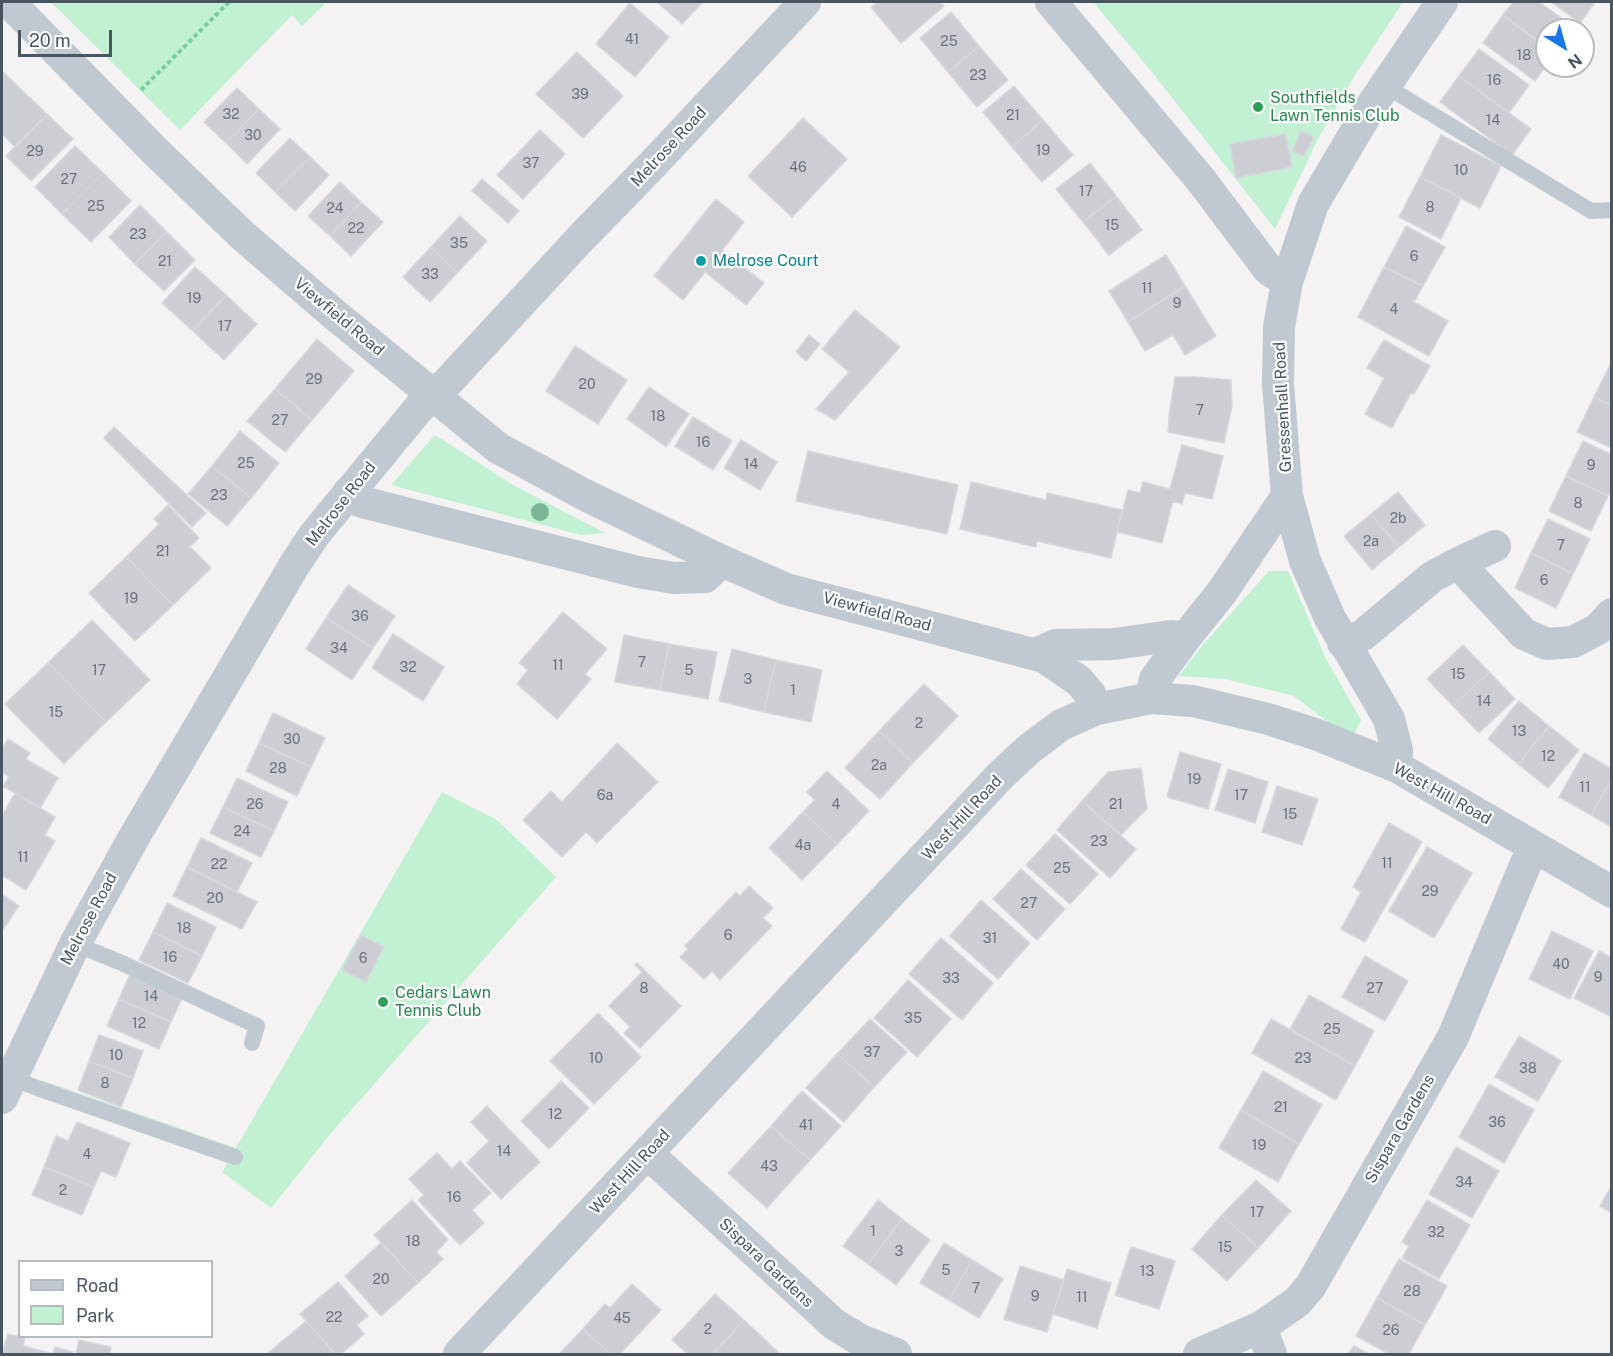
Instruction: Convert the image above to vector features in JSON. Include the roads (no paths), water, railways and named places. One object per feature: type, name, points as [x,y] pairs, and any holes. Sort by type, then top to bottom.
[{"type":"street","name":"Viewfield Road","points":[[9,2],[117,113],[242,235],[498,448],[585,495],[722,561],[786,588],[1035,654],[1061,667],[1079,681],[1090,694],[1097,709]]},
{"type":"street","points":[[2,11],[9,2]]},
{"type":"street","name":"Melrose Road","points":[[6,1087],[75,944],[133,839],[295,564],[315,534],[419,408],[433,396],[805,2]]},
{"type":"street","points":[[1051,2],[1201,180],[1268,269],[1287,282]]},
{"type":"street","name":"Gressenhall Road","points":[[1397,767],[1397,750],[1389,719],[1343,643],[1305,561],[1287,496],[1278,384],[1279,327],[1287,282],[1313,204],[1384,85],[1442,2]]},
{"type":"street","points":[[348,494],[362,502],[638,572],[674,578],[705,577],[722,561]]},
{"type":"street","points":[[1151,698],[1155,679],[1222,592],[1287,496]]},
{"type":"street","points":[[1343,643],[1363,635],[1432,577],[1495,546]]},
{"type":"street","points":[[1458,563],[1524,634],[1547,644],[1573,642],[1598,629],[1611,614]]},
{"type":"street","points":[[1035,654],[1056,645],[1115,644],[1170,636],[1186,637]]},
{"type":"street","name":"West Hill Road","points":[[459,1354],[1000,776],[1029,749],[1061,725],[1097,709],[1151,698],[1193,701],[1268,719],[1315,734],[1397,767],[1611,892]]},
{"type":"street","name":"Sispara Gardens","points":[[1199,1354],[1266,1341],[1310,1287],[1453,1036],[1526,863],[1535,847]]},
{"type":"street","name":"Sispara Gardens","points":[[647,1153],[834,1324],[860,1340],[896,1354]]},
{"type":"lane","points":[[1384,85],[1590,211],[1611,210]]},
{"type":"lane","points":[[75,944],[122,963],[257,1026],[252,1043]]},
{"type":"lane","points":[[6,1087],[37,1088],[235,1157]]},
{"type":"place","name":"Southfields Lawn Tennis Club","points":[[1258,107]]},
{"type":"place","name":"Melrose Court","points":[[701,261]]},
{"type":"place","name":"Cedars Lawn Tennis Club","points":[[383,1002]]}]
